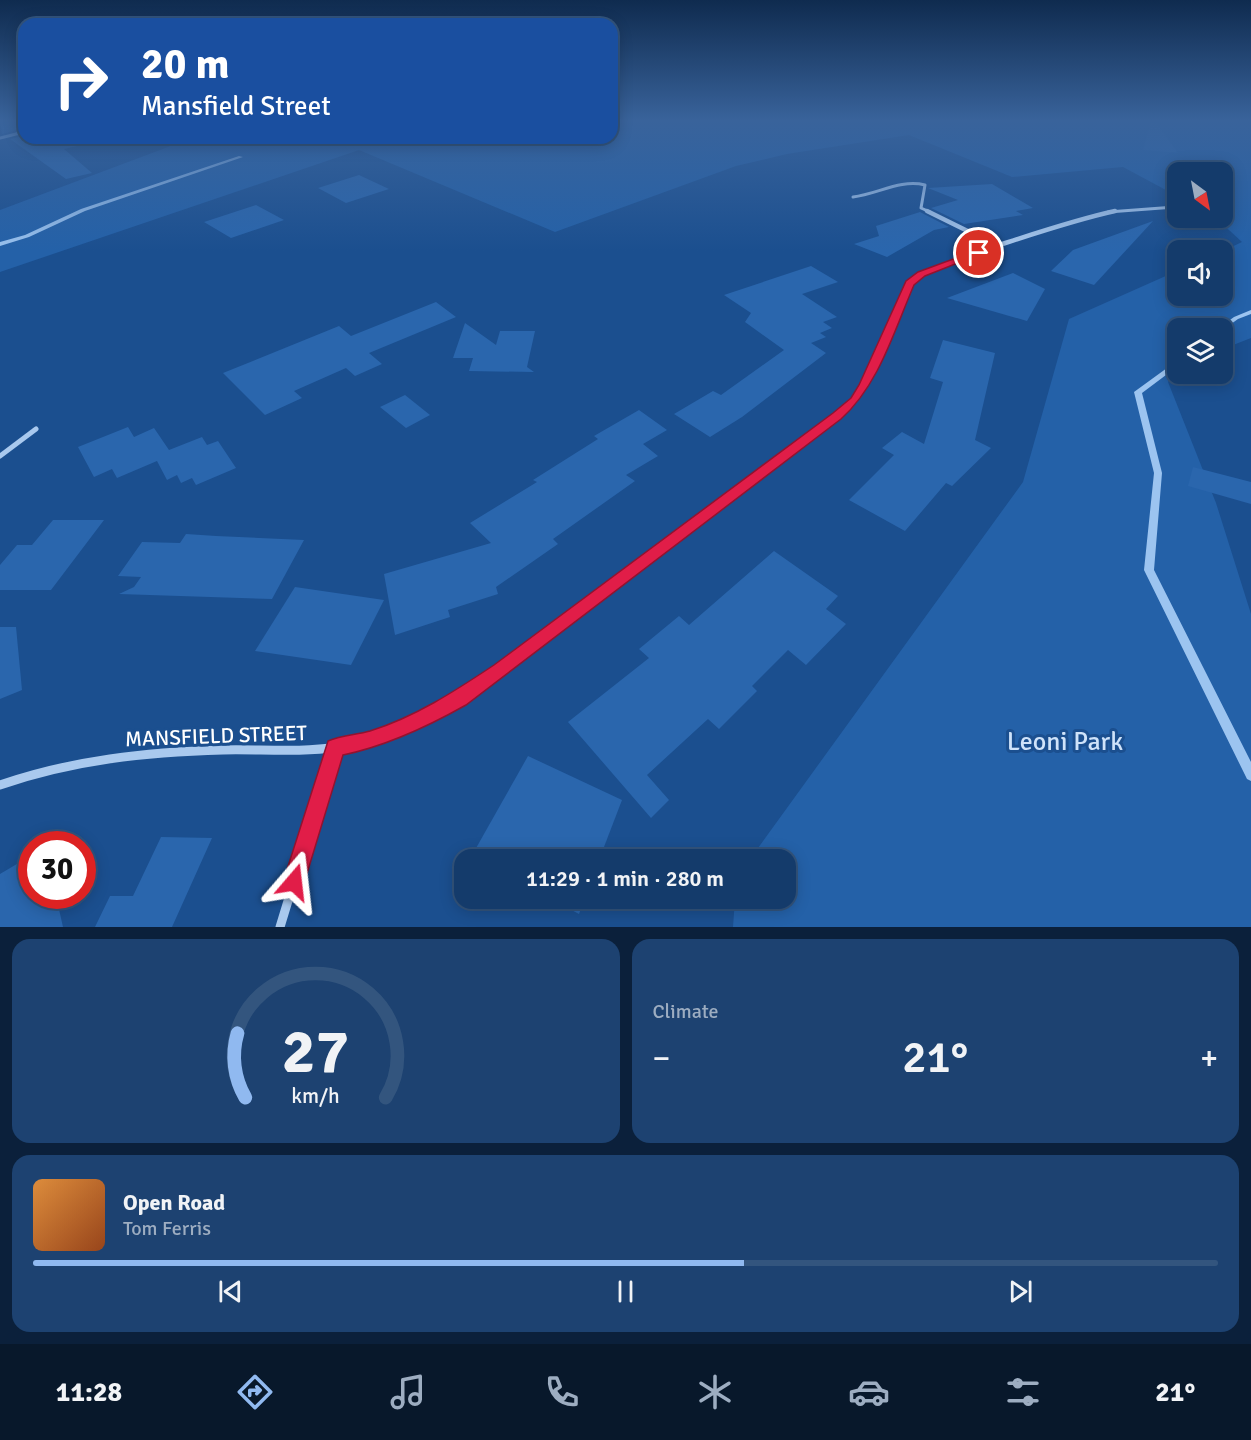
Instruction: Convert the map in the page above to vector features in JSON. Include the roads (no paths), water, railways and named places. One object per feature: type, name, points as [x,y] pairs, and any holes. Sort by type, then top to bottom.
[{"type":"street","points":[[853,197],[866,196],[908,182],[926,185],[921,208],[998,246]]},
{"type":"street","name":"MANSFIELD STREET","points":[[0,785],[59,765],[112,756],[335,747],[369,740],[420,721],[460,699],[809,438],[855,400],[865,385],[909,283],[922,274],[998,246],[1096,215],[1130,209],[1167,207]]},
{"type":"street","points":[[0,456],[36,429]]},
{"type":"street","points":[[280,927],[335,747]]},
{"type":"waterway","points":[[0,244],[27,236],[83,210],[219,164]]},
{"type":"waterway","points":[[1233,320],[1251,312]]},
{"type":"waterway","points":[[1167,370],[1138,392],[1158,473],[1149,570],[1251,775]]},
{"type":"park label","name":"Leoni Park","points":[[1065,741]]}]
